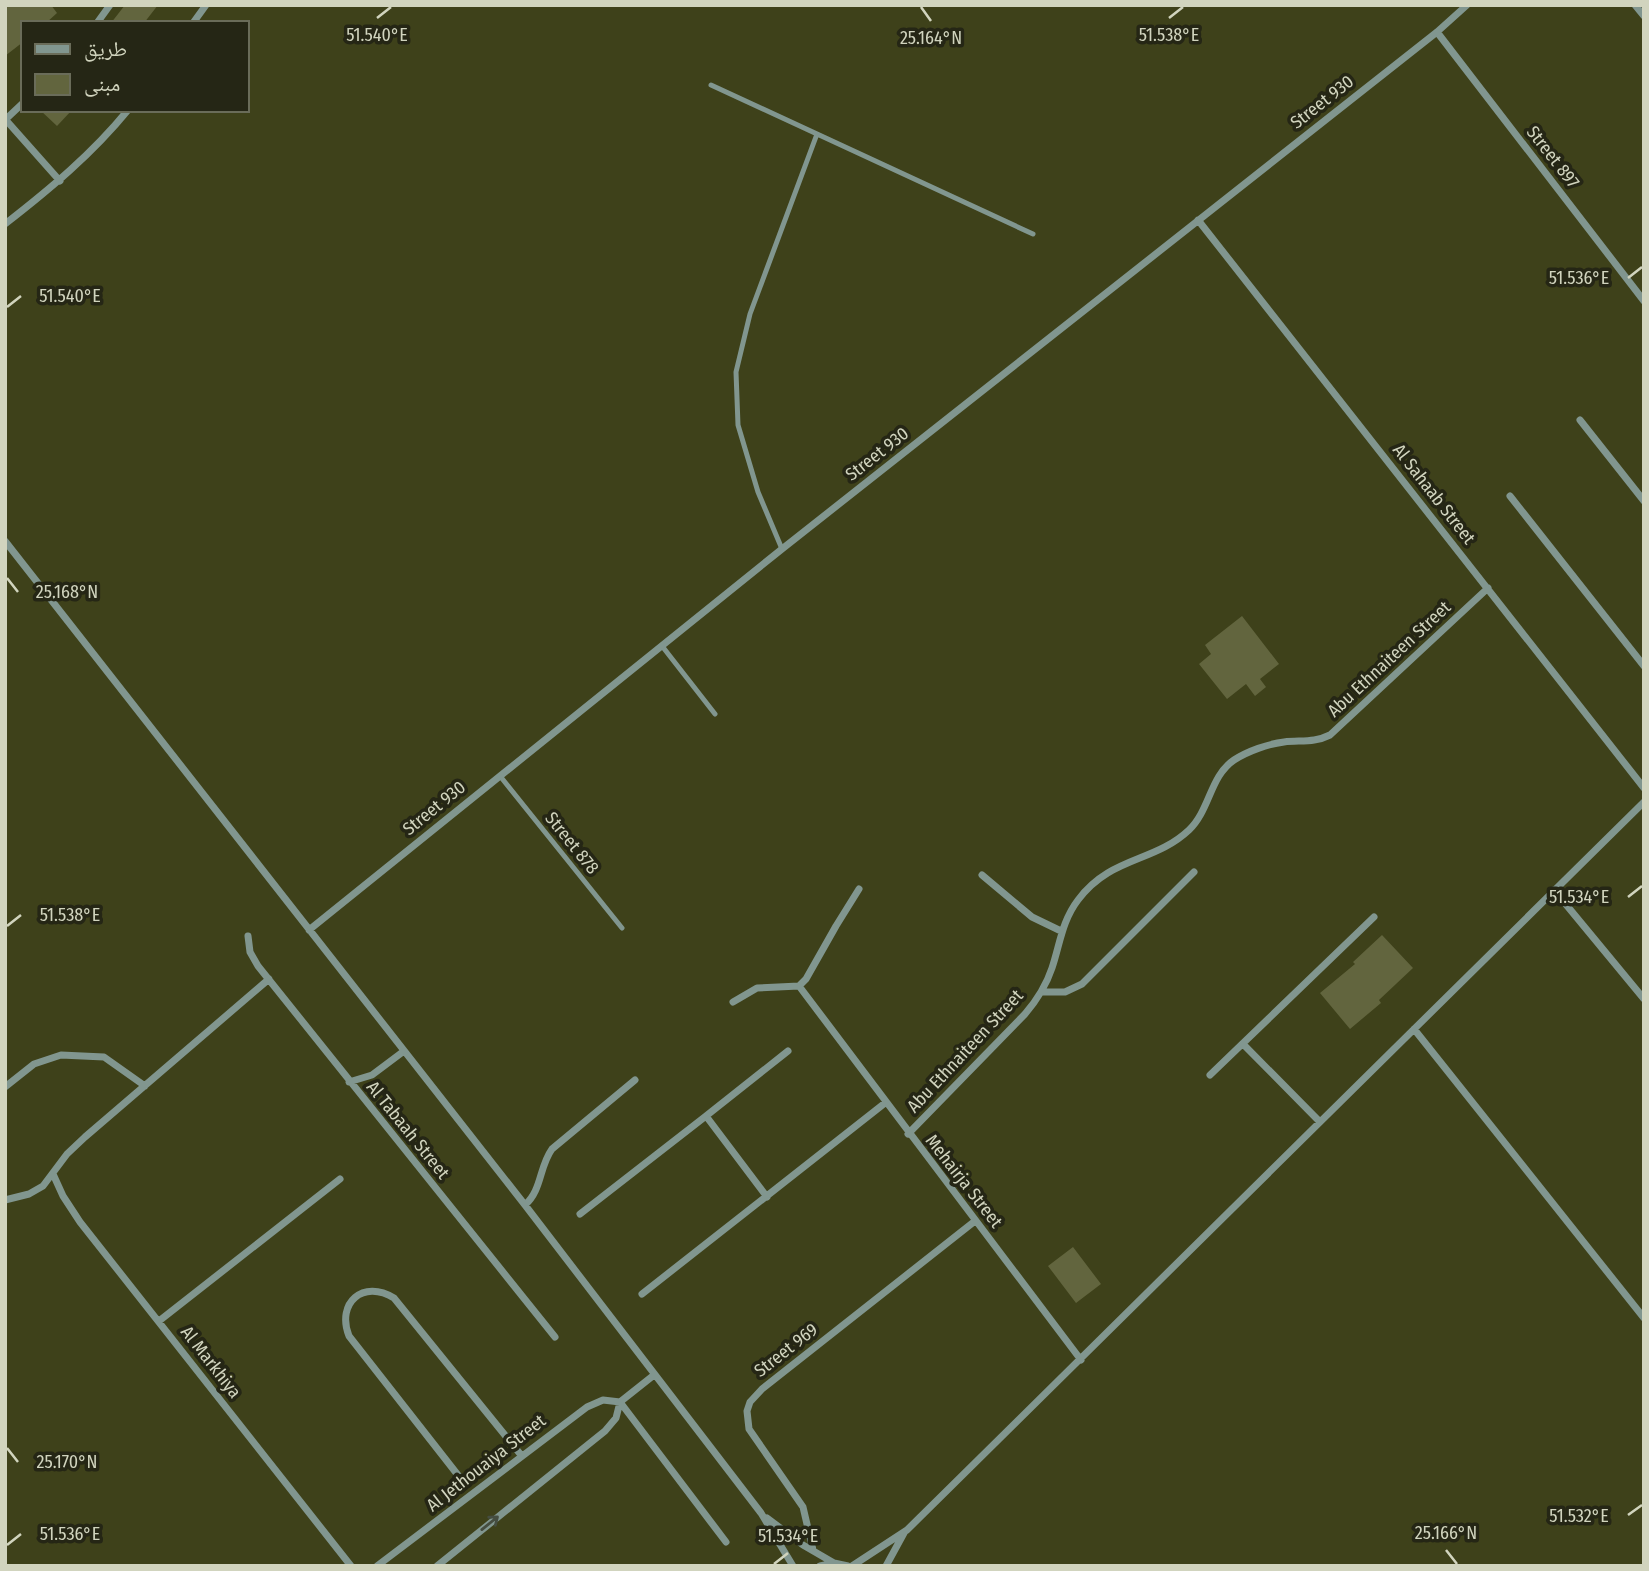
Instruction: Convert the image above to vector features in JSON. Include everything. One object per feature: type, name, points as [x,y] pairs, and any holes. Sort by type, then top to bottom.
[{"type":"street","points":[[98,21],[110,5]]},
{"type":"street","points":[[194,21],[206,5]]},
{"type":"street","name":"Street 930","points":[[309,930],[782,549],[1437,32],[1467,5]]},
{"type":"street","points":[[1635,5],[1644,16]]},
{"type":"street","name":"Street 897","points":[[1437,32],[1644,301]]},
{"type":"street","points":[[21,105],[6,119],[60,181]]},
{"type":"street","points":[[5,224],[60,181],[126,112]]},
{"type":"street","name":"Al Sahaab Street","points":[[1198,220],[1644,788]]},
{"type":"street","points":[[1580,420],[1644,500]]},
{"type":"street","points":[[1510,496],[1644,666]]},
{"type":"street","points":[[5,541],[525,1205],[761,1513],[793,1566]]},
{"type":"street","name":"Abu Ethnaiteen Street","points":[[908,1134],[1026,1014],[1041,992],[1052,967],[1061,931],[1077,901],[1101,875],[1169,845],[1191,828],[1207,805],[1219,776],[1233,761],[1269,745],[1292,741],[1313,742],[1330,735],[1488,588]]},
{"type":"street","points":[[761,1513],[834,1563],[850,1566],[907,1530],[1644,802]]},
{"type":"street","points":[[1041,992],[1065,992],[1082,984],[1194,872]]},
{"type":"street","points":[[982,875],[1032,917],[1061,931]]},
{"type":"street","points":[[733,1002],[757,988],[799,986],[806,979],[842,914],[859,890]]},
{"type":"street","points":[[1554,890],[1644,999]]},
{"type":"street","points":[[1210,1075],[1374,917]]},
{"type":"street","name":"Al Tabaah Street","points":[[248,936],[253,959],[555,1337]]},
{"type":"street","points":[[5,1200],[37,1190],[76,1145],[269,979]]},
{"type":"street","name":"Mehairja Street","points":[[799,986],[1081,1360]]},
{"type":"street","points":[[1414,1029],[1644,1318]]},
{"type":"street","points":[[1243,1044],[1320,1122]]},
{"type":"street","points":[[349,1082],[372,1075],[404,1051]]},
{"type":"street","points":[[580,1214],[788,1051]]},
{"type":"street","points":[[5,1087],[34,1064],[61,1055],[104,1058],[145,1086]]},
{"type":"street","points":[[525,1205],[535,1194],[545,1161],[552,1149],[635,1080]]},
{"type":"street","points":[[642,1294],[885,1103]]},
{"type":"street","points":[[706,1116],[767,1197]]},
{"type":"street","name":"Al Markhiya","points":[[53,1174],[71,1209],[351,1566]]},
{"type":"street","points":[[159,1321],[340,1179]]},
{"type":"street","name":"Street 969","points":[[813,1550],[803,1507],[749,1429],[747,1411],[750,1402],[762,1389],[975,1221]]},
{"type":"street","points":[[461,1479],[349,1336],[344,1318],[346,1309],[359,1295],[377,1291],[394,1298],[522,1455]]},
{"type":"street","name":"Al Jethouaiya Street","points":[[437,1566],[605,1431],[615,1418],[620,1402],[654,1375]]},
{"type":"street","name":"Al Jethouaiya Street","points":[[377,1566],[595,1403],[612,1400],[620,1402]]},
{"type":"street","points":[[620,1402],[726,1542]]},
{"type":"street","points":[[886,1566],[907,1530]]},
{"type":"street","points":[[820,1566],[834,1563]]},
{"type":"lane","points":[[711,85],[1033,234]]},
{"type":"lane","points":[[782,549],[758,492],[738,425],[736,372],[750,314],[817,134]]},
{"type":"lane","points":[[662,646],[715,714]]},
{"type":"lane","name":"Street 878","points":[[500,776],[622,928]]},
{"type":"building","points":[[5,5],[51,5],[57,13],[48,21],[21,21],[21,44],[5,56]]},
{"type":"building","points":[[125,5],[158,5],[146,21],[113,21]]},
{"type":"building","points":[[42,112],[70,112],[57,126]]},
{"type":"building","points":[[1242,616],[1279,664],[1260,679],[1266,687],[1255,696],[1246,684],[1227,699],[1199,664],[1211,654],[1205,645]]},
{"type":"building","points":[[1382,935],[1413,968],[1379,1000],[1381,1003],[1350,1029],[1320,993],[1355,964],[1353,962]]},
{"type":"building","points":[[1073,1247],[1101,1284],[1076,1303],[1048,1266]]}]
